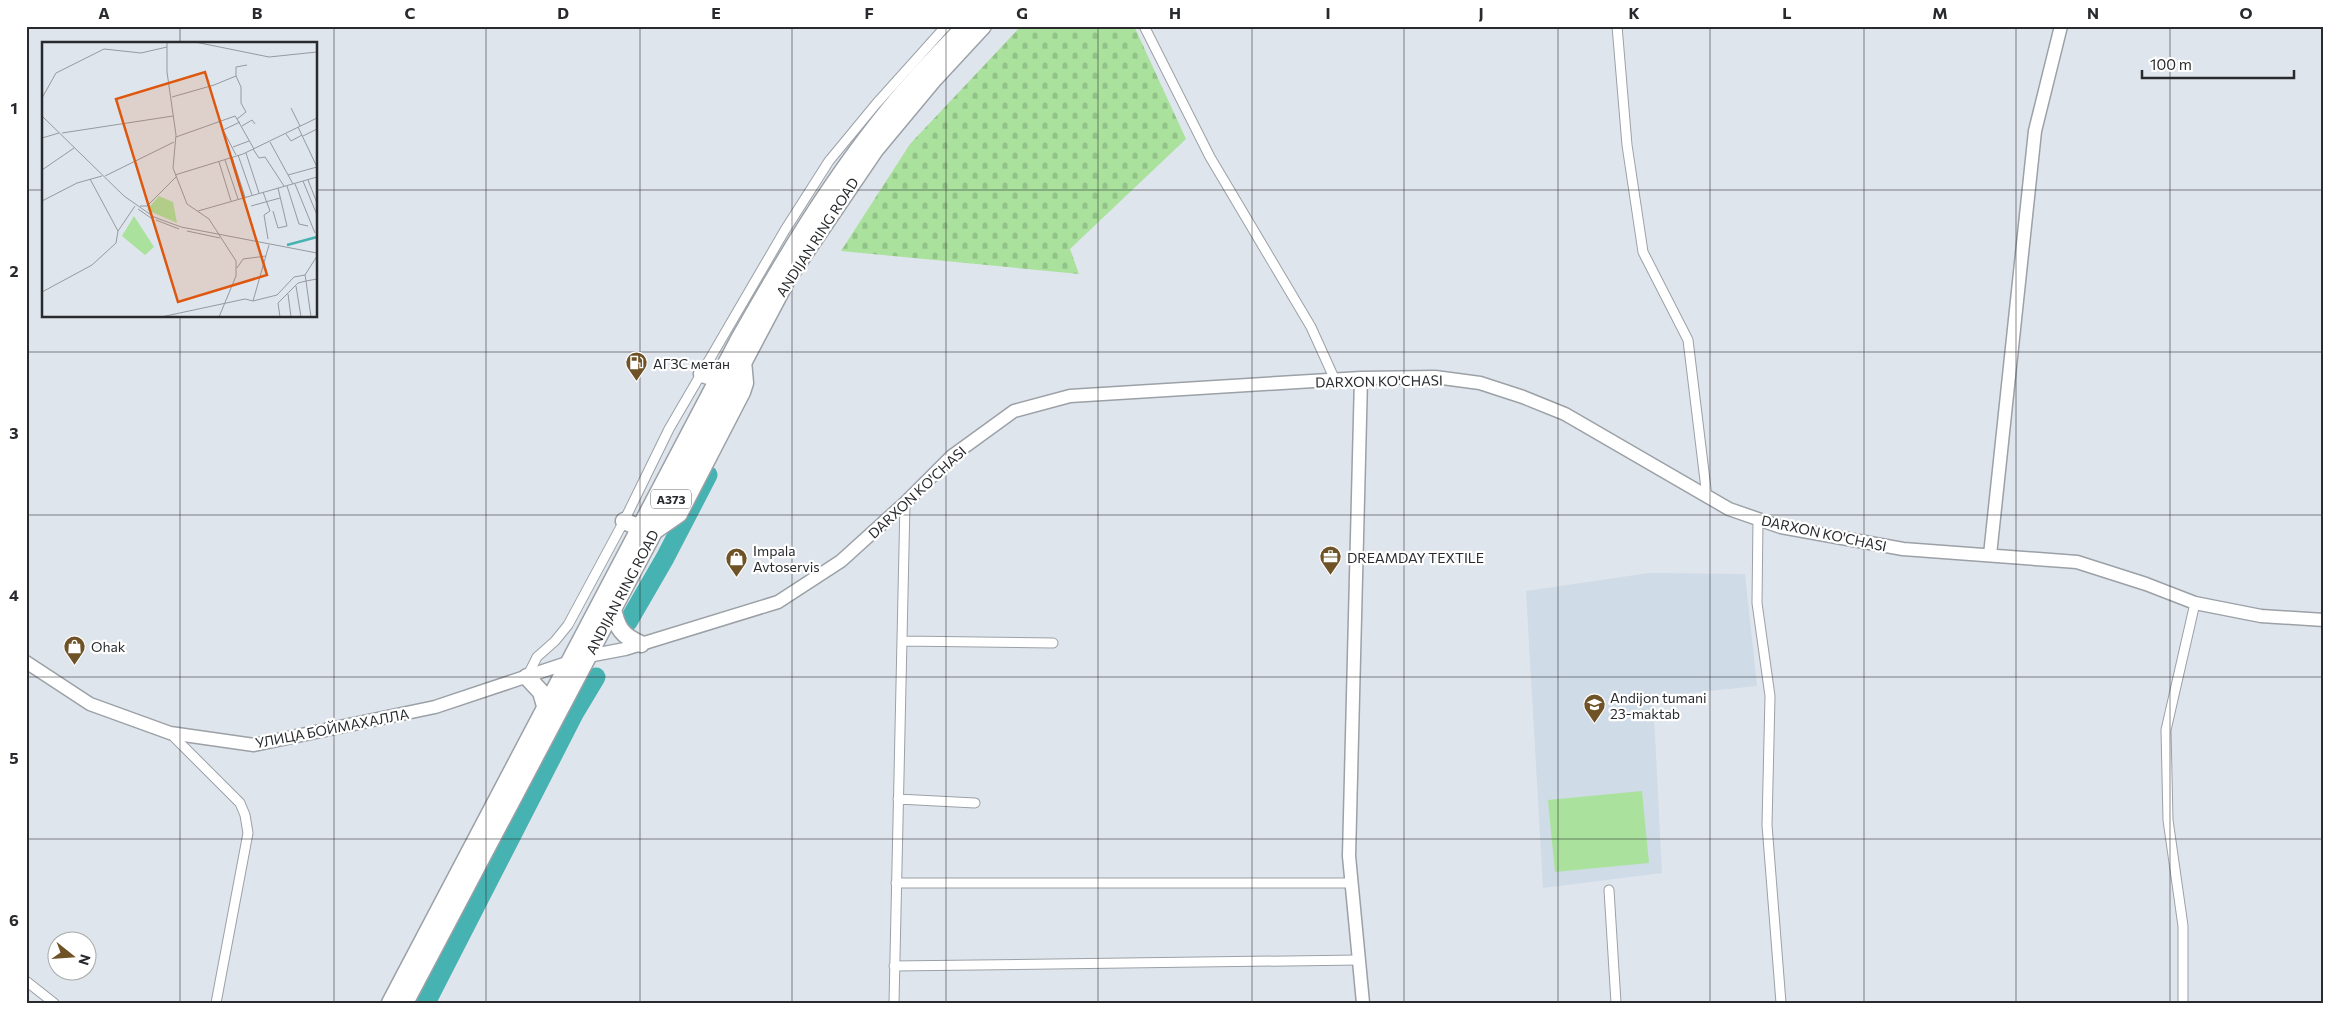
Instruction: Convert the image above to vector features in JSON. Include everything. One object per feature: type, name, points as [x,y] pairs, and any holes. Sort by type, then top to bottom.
[{"type":"highway","name":"ANDIJAN RING ROAD","points":[[406,1003],[613,609],[647,530],[718,379],[779,268],[822,202],[914,80],[965,26]]},
{"type":"highway","name":"ANDIJAN RING ROAD","points":[[390,1003],[568,663],[647,530],[788,278],[875,150],[934,79],[983,26]]},
{"type":"highway","points":[[702,374],[718,379]]},
{"type":"highway","points":[[624,521],[647,530]]},
{"type":"highway","points":[[613,609],[617,626],[631,640],[641,644]]},
{"type":"highway","points":[[527,677],[541,692],[545,706]]},
{"type":"main road","points":[[1990,555],[2035,132],[2061,26]]},
{"type":"main road","name":"DARXON KO'CHASI","points":[[588,656],[641,644],[778,602],[841,561],[905,503],[952,456],[1014,411],[1070,396],[1361,378],[1435,377],[1480,383],[1523,397],[1565,414],[1729,509],[1780,527],[1903,549],[2077,562],[2146,584],[2195,603],[2261,616],[2324,620]]},
{"type":"main road","points":[[1361,378],[1349,847],[1363,1003]]},
{"type":"main road","name":"УЛИЦА БОЙМАХАЛЛА","points":[[26,662],[90,704],[170,733],[254,745],[435,707],[588,656]]},
{"type":"street","points":[[527,677],[537,657],[555,641],[568,624],[624,521],[669,429],[785,230],[829,161],[876,104],[946,26]]},
{"type":"street","points":[[1144,26],[1210,157],[1312,327],[1335,380]]},
{"type":"street","points":[[1617,26],[1627,145],[1643,252],[1688,340],[1707,497]]},
{"type":"street","points":[[894,1003],[905,503]]},
{"type":"street","points":[[1758,520],[1758,603],[1770,696],[1767,826],[1781,1003]]},
{"type":"street","points":[[2183,1003],[2183,926],[2168,820],[2166,730],[2195,603]]},
{"type":"street","points":[[902,641],[1053,643]]},
{"type":"street","points":[[170,733],[240,803],[248,833],[216,1003]]},
{"type":"street","points":[[898,800],[975,803]]},
{"type":"street","points":[[896,883],[1352,883]]},
{"type":"street","points":[[1609,890],[1616,1003]]},
{"type":"street","points":[[894,966],[1359,960]]},
{"type":"street","points":[[26,981],[54,1003]]},
{"type":"shaded area","name":"Andijon tumani 23-maktab","points":[[1649,573],[1745,574],[1757,686],[1653,697],[1662,873],[1543,888],[1526,591]]},
{"type":"green space","points":[[1021,26],[1134,26],[1186,139],[1070,249],[1079,274],[841,251],[910,144]]},
{"type":"green space","points":[[1642,791],[1649,863],[1555,872],[1548,800]]},
{"type":"waterway","points":[[628,622],[665,558],[708,475]]},
{"type":"waterway","points":[[426,1003],[575,712],[596,677]]},
{"type":"place","name":"АГЗС метан","points":[[637,382]]},
{"type":"place","name":"DREAMDAY TEXTILE","points":[[1331,576]]},
{"type":"place","name":"Impala Avtoservis","points":[[737,577]]},
{"type":"place","name":"Ohak","points":[[75,665]]},
{"type":"place","name":"Andijon tumani 23-maktab","points":[[1594,724]]}]
